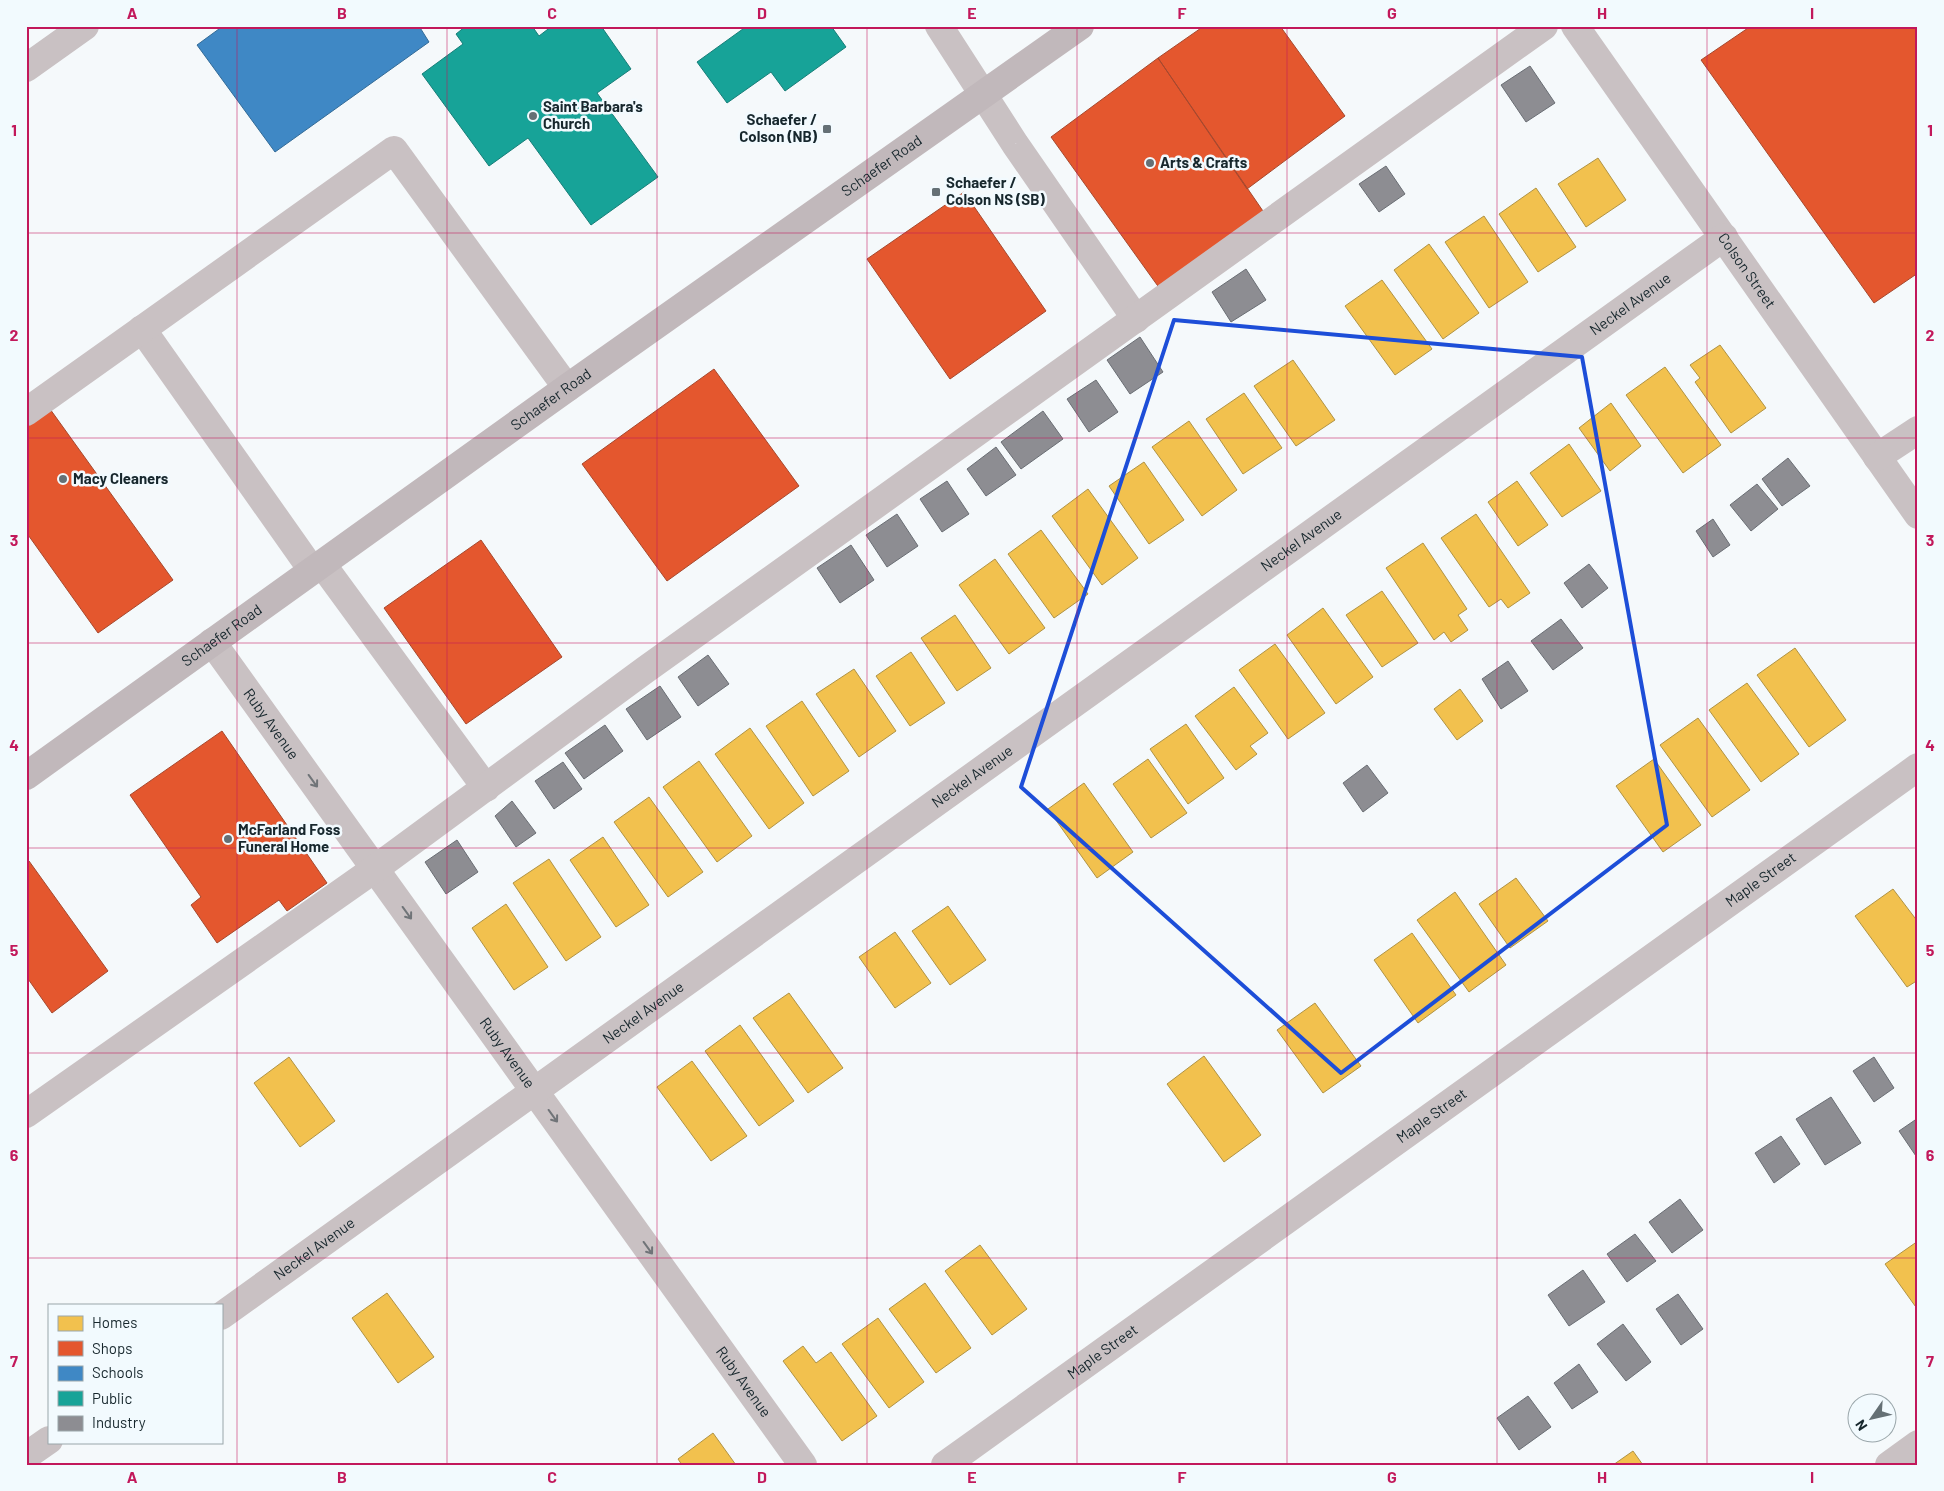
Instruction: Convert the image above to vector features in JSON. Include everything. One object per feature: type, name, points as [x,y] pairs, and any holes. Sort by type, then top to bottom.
[{"type":"main road","name":"Schaefer Road","points":[[29,769],[212,642],[567,388],[1080,26]]},
{"type":"street","points":[[26,68],[85,26]]},
{"type":"street","points":[[939,26],[1015,144],[1136,319]]},
{"type":"street","points":[[26,1114],[376,868],[645,670],[1544,26]]},
{"type":"street","name":"Colson Street","points":[[1575,26],[1918,515]]},
{"type":"street","points":[[26,412],[394,150],[567,388]]},
{"type":"street","name":"Neckel Avenue","points":[[222,1315],[1724,237]]},
{"type":"street","points":[[142,329],[317,567],[486,788]]},
{"type":"street","points":[[1877,457],[1918,430]]},
{"type":"street","name":"Ruby Avenue","points":[[212,642],[803,1465]]},
{"type":"street","name":"Maple Street","points":[[945,1465],[1918,767]]},
{"type":"street","points":[[26,1456],[48,1441]]},
{"type":"street","points":[[1889,1465],[1918,1444]]},
{"type":"highlighted area","points":[[1174,320],[1582,357],[1667,825],[1341,1073],[1021,787]]},
{"type":"building: Homes","points":[[1598,158],[1626,200],[1586,227],[1558,184]]},
{"type":"building: Homes","points":[[1536,188],[1576,247],[1538,272],[1499,214]]},
{"type":"building: Homes","points":[[1484,216],[1528,282],[1489,308],[1445,242]]},
{"type":"building: Homes","points":[[1429,244],[1479,313],[1443,339],[1394,270]]},
{"type":"building: Homes","points":[[1382,280],[1432,349],[1395,375],[1345,306]]},
{"type":"building: Homes","points":[[1720,345],[1766,408],[1731,433],[1695,382],[1700,378],[1690,365]]},
{"type":"building: Homes","points":[[1293,360],[1335,420],[1296,446],[1254,386]]},
{"type":"building: Homes","points":[[1665,367],[1721,445],[1683,473],[1626,395]]},
{"type":"building: Homes","points":[[1244,393],[1282,448],[1243,474],[1206,419]]},
{"type":"building: Homes","points":[[1611,403],[1641,446],[1610,471],[1579,428]]},
{"type":"building: Homes","points":[[1189,421],[1237,490],[1202,516],[1152,447]]},
{"type":"building: Homes","points":[[1569,444],[1601,491],[1562,517],[1530,473]]},
{"type":"building: Homes","points":[[1144,462],[1184,520],[1149,544],[1109,486]]},
{"type":"building: Homes","points":[[1517,481],[1548,525],[1518,546],[1488,502]]},
{"type":"building: Homes","points":[[1088,489],[1138,558],[1102,585],[1052,516]]},
{"type":"building: Homes","points":[[1476,514],[1530,593],[1508,608],[1501,599],[1489,607],[1441,538]]},
{"type":"building: Homes","points":[[1041,530],[1088,594],[1054,618],[1008,554]]},
{"type":"building: Homes","points":[[1423,543],[1467,609],[1458,615],[1468,630],[1451,642],[1444,632],[1434,640],[1386,568]]},
{"type":"building: Homes","points":[[995,559],[1045,628],[1009,654],[959,585]]},
{"type":"building: Homes","points":[[1382,591],[1418,643],[1382,667],[1346,615]]},
{"type":"building: Homes","points":[[1323,608],[1373,677],[1336,704],[1287,635]]},
{"type":"building: Homes","points":[[955,615],[991,668],[957,691],[921,638]]},
{"type":"building: Homes","points":[[1275,644],[1325,713],[1288,739],[1239,670]]},
{"type":"building: Homes","points":[[1795,648],[1846,720],[1809,747],[1757,675]]},
{"type":"building: Homes","points":[[911,652],[945,703],[910,726],[876,676]]},
{"type":"building: Homes","points":[[854,669],[896,731],[859,757],[816,694]]},
{"type":"building: Homes","points":[[1747,683],[1799,754],[1761,782],[1709,710]]},
{"type":"building: Homes","points":[[1234,687],[1268,733],[1250,746],[1257,754],[1236,770],[1195,716]]},
{"type":"building: Homes","points":[[1460,689],[1483,721],[1457,740],[1434,709]]},
{"type":"building: Homes","points":[[802,701],[849,771],[813,796],[766,726]]},
{"type":"building: Homes","points":[[1698,718],[1750,790],[1712,817],[1660,745]]},
{"type":"building: Homes","points":[[1186,724],[1224,778],[1188,804],[1150,749]]},
{"type":"building: Homes","points":[[750,728],[804,803],[769,829],[715,754]]},
{"type":"building: Homes","points":[[1148,759],[1187,813],[1151,838],[1113,784]]},
{"type":"building: Homes","points":[[1654,759],[1701,825],[1663,852],[1616,786]]},
{"type":"building: Homes","points":[[699,761],[752,836],[717,862],[663,787]]},
{"type":"building: Homes","points":[[1084,783],[1133,852],[1097,878],[1048,809]]},
{"type":"building: Homes","points":[[649,797],[703,872],[668,897],[614,822]]},
{"type":"building: Homes","points":[[603,837],[649,905],[616,927],[570,860]]},
{"type":"building: Homes","points":[[549,859],[601,937],[566,961],[513,883]]},
{"type":"building: Homes","points":[[1516,878],[1548,921],[1510,948],[1479,904]]},
{"type":"building: Homes","points":[[1893,889],[1918,922],[1918,980],[1907,987],[1855,916]]},
{"type":"building: Homes","points":[[1455,892],[1506,965],[1469,992],[1417,920]]},
{"type":"building: Homes","points":[[506,904],[548,967],[514,990],[472,928]]},
{"type":"building: Homes","points":[[948,906],[986,960],[950,985],[912,931]]},
{"type":"building: Homes","points":[[895,932],[931,983],[895,1008],[859,957]]},
{"type":"building: Homes","points":[[1412,933],[1456,995],[1418,1023],[1374,960]]},
{"type":"building: Homes","points":[[789,993],[843,1068],[808,1093],[753,1018]]},
{"type":"building: Homes","points":[[1315,1003],[1361,1066],[1323,1093],[1277,1030]]},
{"type":"building: Homes","points":[[740,1025],[794,1101],[759,1126],[705,1051]]},
{"type":"building: Homes","points":[[1204,1056],[1261,1135],[1224,1162],[1167,1084]]},
{"type":"building: Homes","points":[[289,1057],[335,1121],[300,1147],[254,1083]]},
{"type":"building: Homes","points":[[692,1061],[747,1136],[711,1161],[657,1087]]},
{"type":"building: Homes","points":[[1918,1241],[1918,1310],[1885,1264]]},
{"type":"building: Homes","points":[[980,1245],[1027,1309],[992,1335],[945,1271]]},
{"type":"building: Homes","points":[[925,1283],[971,1348],[936,1373],[889,1309]]},
{"type":"building: Homes","points":[[387,1293],[434,1357],[398,1383],[352,1318]]},
{"type":"building: Homes","points":[[878,1318],[924,1382],[889,1408],[842,1344]]},
{"type":"building: Homes","points":[[803,1346],[816,1363],[831,1352],[877,1416],[842,1441],[783,1361]]},
{"type":"building: Homes","points":[[713,1433],[736,1465],[682,1465],[678,1459]]},
{"type":"building: Homes","points":[[1633,1451],[1643,1465],[1613,1465]]},
{"type":"building: Shops","points":[[1204,26],[1280,26],[1345,116],[1247,189],[1158,58]]},
{"type":"building: Shops","points":[[1751,26],[1918,26],[1918,273],[1874,303],[1701,60]]},
{"type":"building: Shops","name":"Arts & Crafts","points":[[1158,58],[1265,214],[1160,289],[1051,137]]},
{"type":"building: Shops","points":[[964,192],[1046,311],[950,379],[867,259]]},
{"type":"building: Shops","points":[[714,369],[799,486],[667,581],[582,464]]},
{"type":"building: Shops","name":"Macy Cleaners","points":[[50,409],[173,580],[98,633],[26,532],[26,426]]},
{"type":"building: Shops","points":[[481,540],[562,657],[466,724],[384,608]]},
{"type":"building: Shops","name":"McFarland Foss Funeral Home","points":[[222,731],[327,883],[287,911],[279,900],[217,943],[191,905],[201,897],[130,795]]},
{"type":"building: Shops","points":[[29,861],[108,971],[52,1013],[26,976],[26,864]]},
{"type":"building: Schools","points":[[223,26],[419,26],[429,42],[275,152],[197,45]]},
{"type":"building: Public","name":"Saint Barbara's Church","points":[[466,26],[532,26],[539,36],[552,26],[601,26],[631,69],[597,93],[658,177],[591,225],[528,138],[489,166],[422,74],[463,44],[456,34]]},
{"type":"building: Public","points":[[747,26],[831,26],[846,47],[785,91],[771,72],[727,103],[697,62]]},
{"type":"building: Industry","points":[[1530,66],[1555,103],[1526,122],[1501,85]]},
{"type":"building: Industry","points":[[1386,166],[1405,194],[1379,212],[1359,184]]},
{"type":"building: Industry","points":[[1246,269],[1266,300],[1231,322],[1212,292]]},
{"type":"building: Industry","points":[[1140,337],[1163,372],[1130,394],[1107,360]]},
{"type":"building: Industry","points":[[1096,380],[1118,412],[1089,432],[1067,399]]},
{"type":"building: Industry","points":[[1043,411],[1063,439],[1021,469],[1001,442]]},
{"type":"building: Industry","points":[[996,447],[1016,475],[986,496],[967,469]]},
{"type":"building: Industry","points":[[1788,458],[1810,486],[1782,506],[1762,479]]},
{"type":"building: Industry","points":[[947,481],[969,514],[942,532],[920,499]]},
{"type":"building: Industry","points":[[1757,484],[1778,509],[1751,531],[1730,505]]},
{"type":"building: Industry","points":[[897,514],[918,546],[887,567],[866,535]]},
{"type":"building: Industry","points":[[1713,519],[1730,545],[1713,557],[1696,531]]},
{"type":"building: Industry","points":[[851,545],[874,580],[840,603],[817,568]]},
{"type":"building: Industry","points":[[1589,564],[1608,588],[1582,608],[1564,583]]},
{"type":"building: Industry","points":[[1561,619],[1583,648],[1553,670],[1531,641]]},
{"type":"building: Industry","points":[[708,655],[729,684],[698,706],[678,677]]},
{"type":"building: Industry","points":[[1508,661],[1528,691],[1501,709],[1482,679]]},
{"type":"building: Industry","points":[[660,686],[681,717],[647,740],[626,709]]},
{"type":"building: Industry","points":[[605,725],[623,751],[584,779],[565,753]]},
{"type":"building: Industry","points":[[563,762],[582,789],[554,809],[535,781]]},
{"type":"building: Industry","points":[[1367,765],[1388,793],[1363,812],[1343,783]]},
{"type":"building: Industry","points":[[512,801],[536,833],[516,847],[495,816]]},
{"type":"building: Industry","points":[[457,840],[478,872],[446,894],[425,862]]},
{"type":"building: Industry","points":[[1874,1057],[1894,1088],[1874,1102],[1853,1071]]},
{"type":"building: Industry","points":[[1831,1097],[1861,1143],[1825,1165],[1796,1119]]},
{"type":"building: Industry","points":[[1918,1118],[1918,1159],[1899,1131]]},
{"type":"building: Industry","points":[[1781,1136],[1800,1164],[1774,1183],[1755,1153]]},
{"type":"building: Industry","points":[[1680,1199],[1703,1230],[1672,1253],[1649,1222]]},
{"type":"building: Industry","points":[[1635,1234],[1656,1261],[1627,1282],[1607,1254]]},
{"type":"building: Industry","points":[[1583,1270],[1605,1302],[1569,1326],[1548,1295]]},
{"type":"building: Industry","points":[[1678,1294],[1703,1329],[1681,1345],[1656,1309]]},
{"type":"building: Industry","points":[[1623,1324],[1651,1362],[1626,1381],[1597,1344]]},
{"type":"building: Industry","points":[[1579,1364],[1598,1392],[1572,1409],[1554,1383]]},
{"type":"building: Industry","points":[[1528,1396],[1551,1427],[1519,1450],[1497,1418]]},
{"type":"place","name":"Saint Barbara's Church","points":[[533,116]]},
{"type":"place","name":"Schaefer / Colson (NB)","points":[[827,129]]},
{"type":"place","name":"Arts & Crafts","points":[[1150,163]]},
{"type":"place","name":"Schaefer / Colson NS (SB)","points":[[936,192]]},
{"type":"place","name":"Macy Cleaners","points":[[63,479]]},
{"type":"place","name":"McFarland Foss Funeral Home","points":[[228,839]]}]
